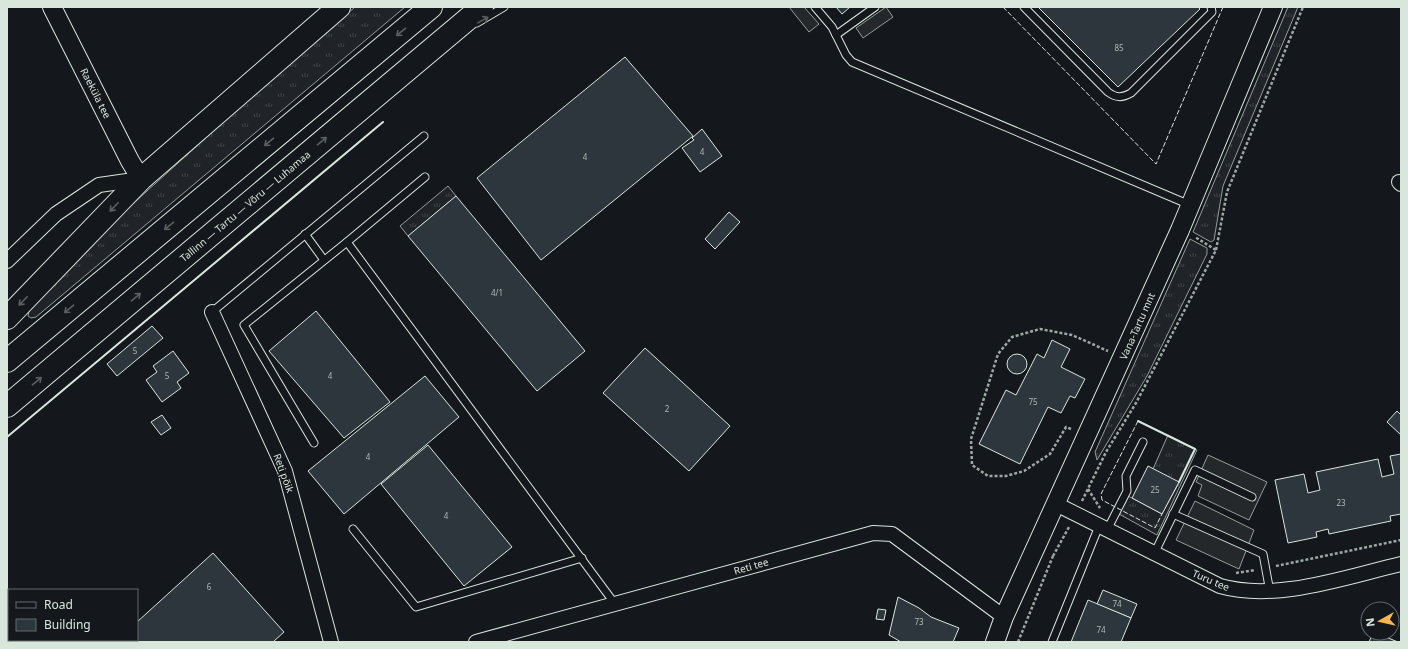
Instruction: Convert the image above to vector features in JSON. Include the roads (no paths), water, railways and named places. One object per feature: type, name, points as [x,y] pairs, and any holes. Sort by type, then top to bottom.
[{"type":"highway","points":[[7,318],[141,179],[338,7]]},
{"type":"highway","points":[[7,361],[431,7]]},
{"type":"highway","name":"Tallinn — Tartu — Võru — Luhamaa","points":[[7,406],[482,7]]},
{"type":"street","name":"Raeküla tee","points":[[52,7],[141,179]]},
{"type":"street","name":"Vana-Tartu mnt","points":[[994,642],[1191,205],[1273,7]]},
{"type":"street","points":[[7,261],[56,214],[99,185],[141,179]]},
{"type":"street","name":"Reti põik","points":[[212,312],[285,471],[331,642]]},
{"type":"street","name":"Turu tee","points":[[1056,504],[1220,586],[1239,591],[1270,592],[1401,564]]},
{"type":"street","name":"Reti tee","points":[[476,642],[873,532],[892,534],[1004,617]]},
{"type":"lane","points":[[436,46],[504,7]]},
{"type":"lane","points":[[815,7],[832,28],[846,55],[852,62],[1191,205]]},
{"type":"lane","points":[[836,35],[875,7]]},
{"type":"lane","points":[[1024,7],[1108,92],[1114,96],[1123,97],[1131,93],[1212,12],[1211,7]]},
{"type":"lane","points":[[212,312],[424,136]]},
{"type":"lane","points":[[314,443],[244,325],[425,177]]},
{"type":"lane","points":[[305,234],[324,260]]},
{"type":"lane","points":[[347,242],[615,604]]},
{"type":"lane","points":[[1052,642],[1103,528],[1127,491],[1126,476],[1144,442]]},
{"type":"lane","points":[[1154,554],[1195,470],[1252,497]]},
{"type":"lane","points":[[1173,514],[1263,554],[1270,592]]},
{"type":"lane","points":[[353,529],[416,607],[582,558]]}]
